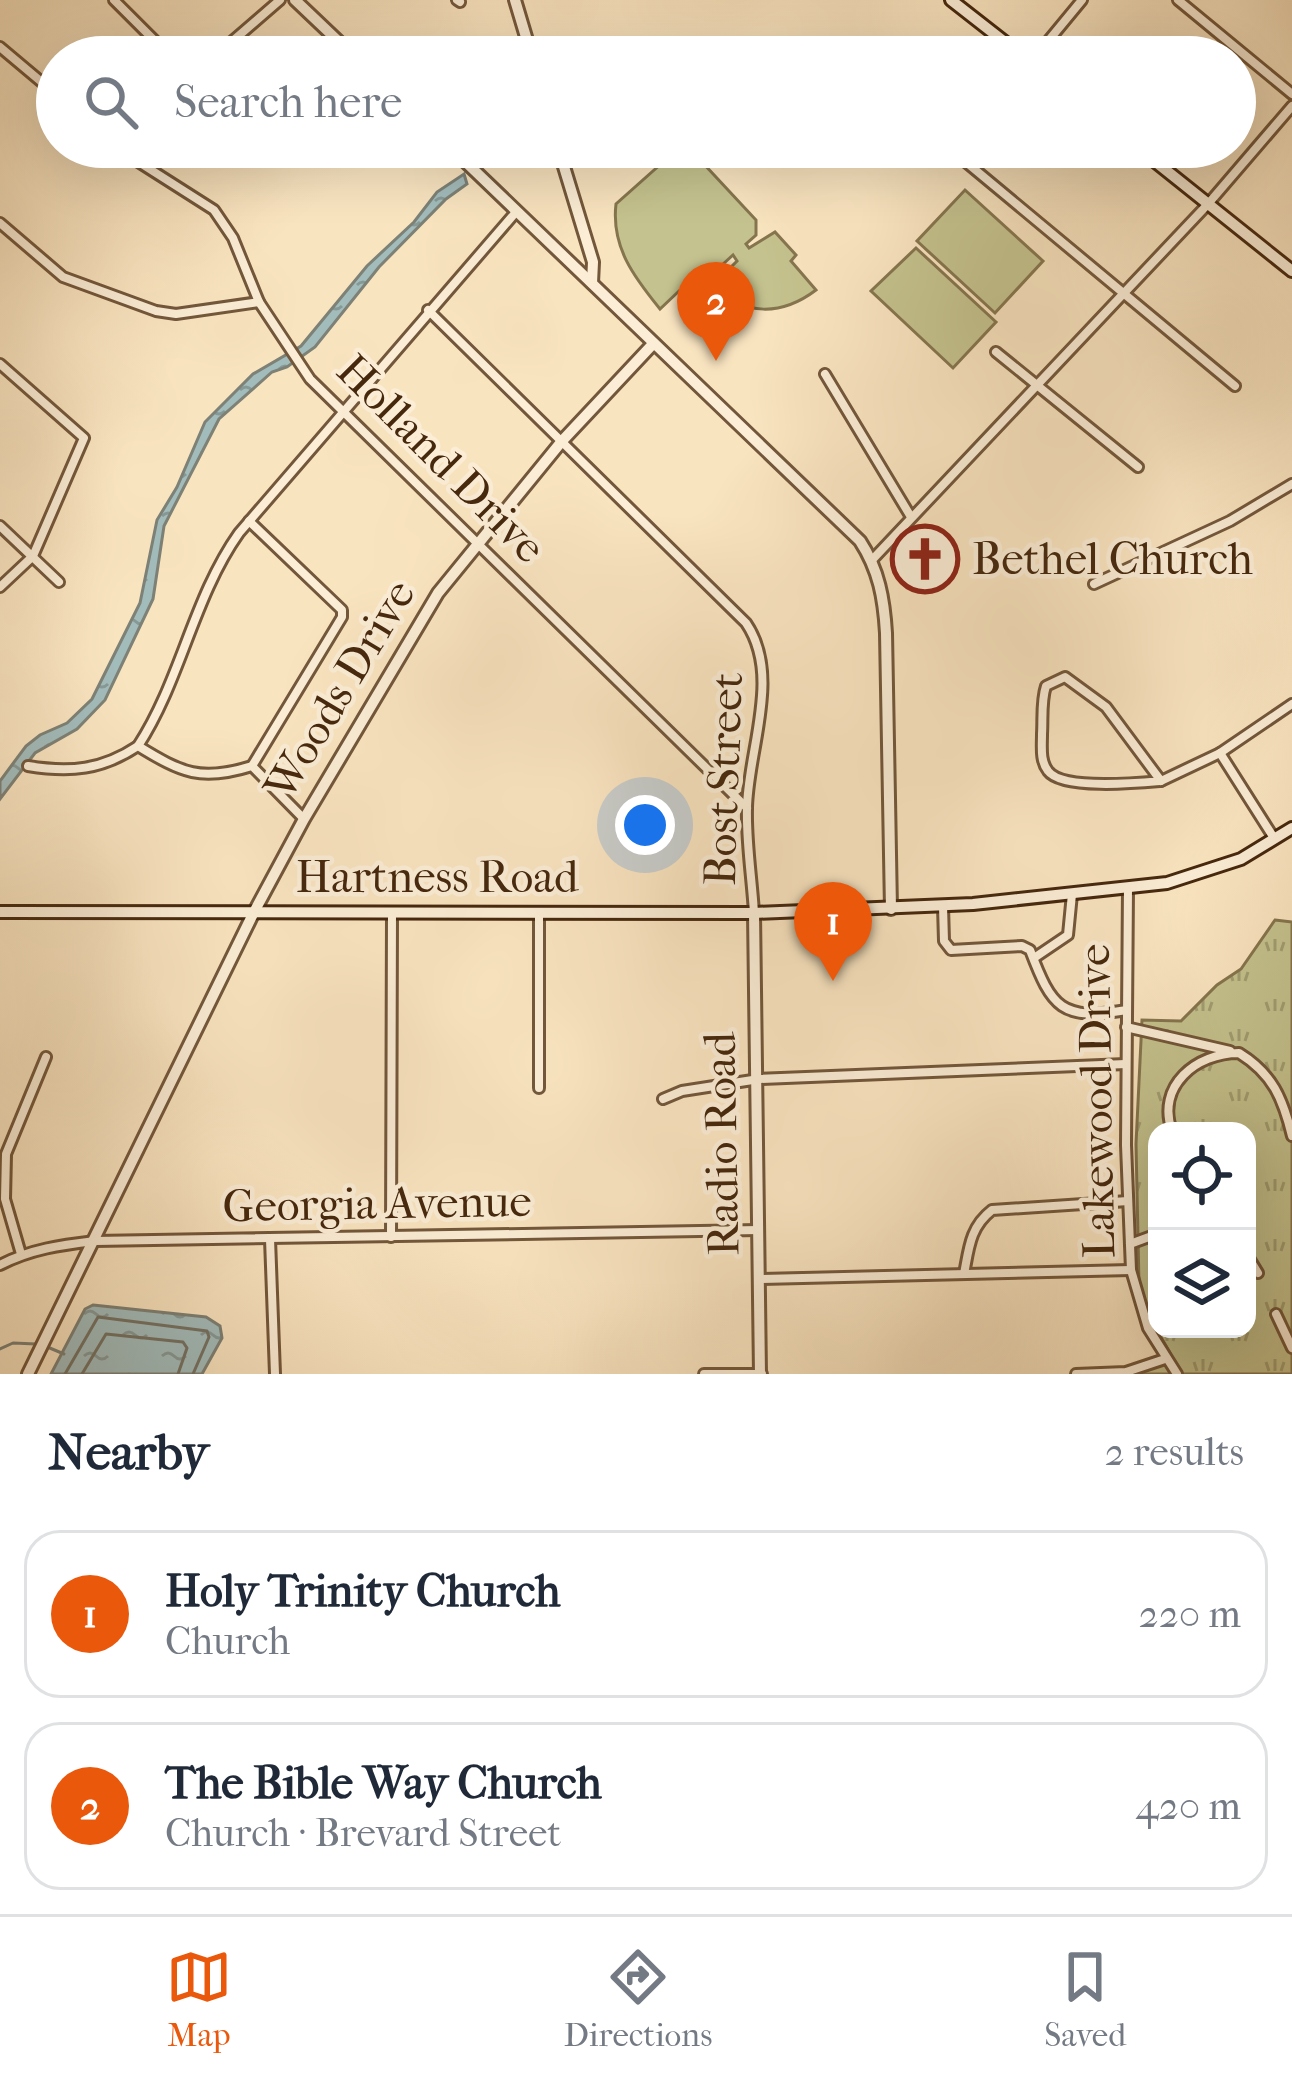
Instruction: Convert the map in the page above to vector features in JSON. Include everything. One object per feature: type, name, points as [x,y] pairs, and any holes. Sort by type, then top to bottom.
[{"type":"street","points":[[114,0],[150,36]]},
{"type":"street","points":[[238,36],[280,0]]},
{"type":"street","points":[[295,0],[334,36]]},
{"type":"street","points":[[515,0],[526,36]]},
{"type":"street","points":[[951,0],[997,36]]},
{"type":"street","points":[[1052,36],[1082,0]]},
{"type":"street","points":[[1178,0],[1222,36]]},
{"type":"street","points":[[0,46],[36,77]]},
{"type":"street","points":[[1256,64],[1292,94]]},
{"type":"street","points":[[1256,148],[1292,106]]},
{"type":"street","name":"Holland Drive","points":[[148,168],[214,210],[232,238],[259,302],[299,363],[341,413],[747,808]]},
{"type":"street","points":[[472,168],[860,542],[872,560],[886,633],[891,909]]},
{"type":"street","points":[[564,168],[592,262],[592,283]]},
{"type":"street","points":[[973,168],[1235,386]]},
{"type":"street","points":[[1163,168],[1292,271]]},
{"type":"street","points":[[872,560],[1239,168]]},
{"type":"street","points":[[28,766],[92,769],[138,746],[164,705],[216,571],[249,521],[517,211]]},
{"type":"street","points":[[0,223],[63,277],[156,311],[176,314],[259,302]]},
{"type":"street","name":"Bost Street","points":[[428,310],[757,638],[763,675],[747,808],[754,913]]},
{"type":"street","name":"Woods Drive","points":[[28,1374],[254,914],[304,819],[439,593],[562,441],[652,345]]},
{"type":"street","points":[[996,352],[1138,467]]},
{"type":"street","points":[[0,364],[84,439],[32,556],[0,587]]},
{"type":"street","points":[[825,374],[911,517]]},
{"type":"street","points":[[1094,584],[1230,521],[1292,484]]},
{"type":"street","points":[[138,746],[174,768],[207,776],[252,766],[342,616],[342,610],[249,521]]},
{"type":"street","points":[[0,526],[59,583]]},
{"type":"street","points":[[1161,781],[1106,707],[1065,677],[1046,686],[1045,768],[1053,777],[1088,783],[1161,781],[1192,770],[1292,704]]},
{"type":"street","points":[[1220,753],[1274,839]]},
{"type":"street","points":[[252,766],[304,819]]},
{"type":"street","name":"Hartness Road","points":[[0,912],[754,913],[943,906],[1128,888],[1204,873],[1241,859],[1292,828]]},
{"type":"street","name":"Lakewood Drive","points":[[1128,888],[1131,1270],[1138,1305],[1177,1374]]},
{"type":"street","points":[[1034,958],[1068,935],[1072,895]]},
{"type":"street","points":[[943,906],[948,948],[1022,946],[1030,950],[1053,1001],[1092,1015],[1127,1010]]},
{"type":"street","points":[[538,913],[539,1088]]},
{"type":"street","name":"Radio Road","points":[[754,913],[761,1374]]},
{"type":"street","points":[[391,1237],[392,914]]},
{"type":"street","points":[[1126,1028],[1240,1053],[1267,1073],[1276,1087],[1292,1136]]},
{"type":"street","points":[[1194,1041],[1198,1051],[1195,1068]]},
{"type":"street","points":[[1170,1122],[1167,1112],[1174,1083],[1204,1058],[1240,1053]]},
{"type":"street","points":[[21,1254],[4,1199],[6,1154],[46,1057]]},
{"type":"street","points":[[663,1099],[682,1091],[759,1078],[1126,1064]]},
{"type":"street","points":[[964,1274],[971,1235],[992,1210],[1128,1201]]},
{"type":"street","name":"Georgia Avenue","points":[[0,1265],[21,1254],[95,1241],[759,1230]]},
{"type":"street","points":[[1130,1244],[1148,1237]]},
{"type":"street","points":[[270,1238],[275,1374]]},
{"type":"street","points":[[760,1279],[1131,1270]]},
{"type":"street","points":[[1276,1314],[1292,1348]]},
{"type":"street","points":[[1076,1374],[1126,1372],[1165,1359]]},
{"type":"street","points":[[704,1374],[761,1374]]},
{"type":"green space","points":[[656,168],[708,168],[756,220],[756,235],[746,244],[749,248],[775,232],[796,255],[791,261],[816,290],[777,308],[738,303],[714,284],[737,261],[733,255],[686,298],[679,291],[660,309],[621,248],[616,204]]},
{"type":"green space","points":[[965,190],[1043,261],[995,313],[917,241]]},
{"type":"green space","points":[[916,248],[996,322],[953,368],[871,291]]},
{"type":"green space","points":[[1275,920],[1292,922],[1292,1374],[1141,1374],[1141,1363],[1170,1353],[1162,1338],[1256,1338],[1256,1122],[1148,1122],[1148,1309],[1139,1285],[1136,1144],[1142,1020],[1181,1021],[1217,985],[1241,969]]},
{"type":"water","points":[[464,174],[467,184],[379,267],[315,347],[272,372],[219,419],[164,526],[153,599],[105,700],[77,729],[35,753],[0,799],[0,781],[26,746],[67,723],[92,699],[140,603],[157,520],[205,422],[253,374],[301,346],[437,192]]},
{"type":"water","points":[[93,1305],[206,1317],[220,1326],[222,1338],[202,1374],[51,1374],[85,1309]]},
{"type":"waterway","points":[[0,1349],[13,1343],[36,1344]]},
{"type":"waterway","points":[[45,1346],[64,1354]]},
{"type":"place","name":"The Bible Way Church","points":[[716,361]]},
{"type":"place","name":"Bethel Church","points":[[925,559]]},
{"type":"place","name":"Holy Trinity Church","points":[[833,981]]}]
